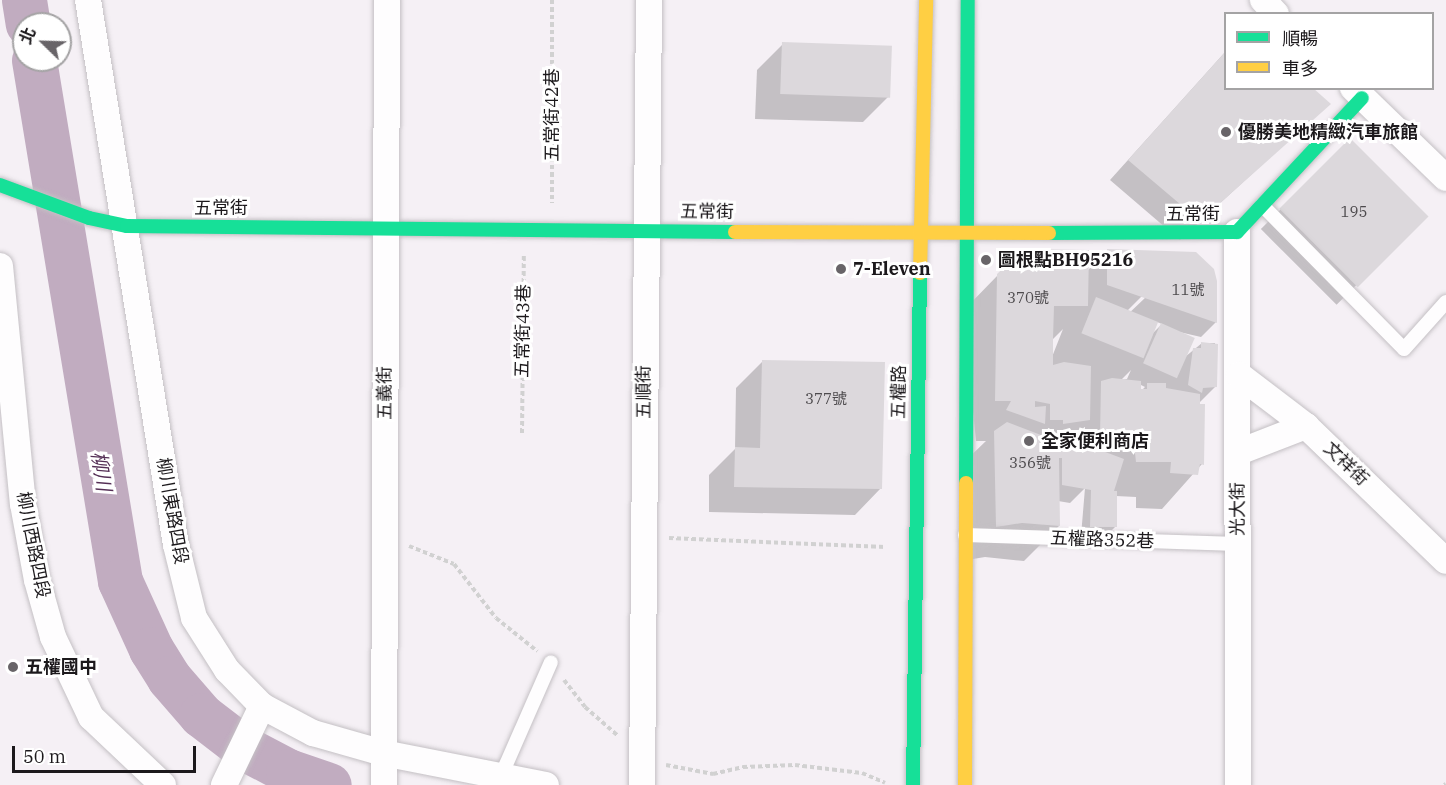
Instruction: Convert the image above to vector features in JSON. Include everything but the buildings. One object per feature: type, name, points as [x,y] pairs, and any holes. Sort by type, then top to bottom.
[{"type":"main road","name":"五權路","points":[[913,785],[919,234],[926,0]]},
{"type":"main road","points":[[965,785],[968,0]]},
{"type":"main road","name":"五常街","points":[[0,185],[89,218],[127,226],[385,231],[645,229],[919,234],[1237,232],[1358,93]]},
{"type":"street","name":"柳川東路四段","points":[[88,0],[127,226],[176,546],[194,618],[227,670],[262,706],[313,733],[383,753],[546,785]]},
{"type":"street","name":"五義街","points":[[384,782],[387,0]]},
{"type":"street","name":"五順街","points":[[642,785],[645,229],[649,0]]},
{"type":"street","points":[[1263,0],[1274,12]]},
{"type":"street","points":[[1358,93],[1446,178]]},
{"type":"street","name":"光大街","points":[[1237,232],[1238,785]]},
{"type":"street","name":"柳川西路四段","points":[[0,266],[23,504],[37,580],[54,637],[91,717],[163,785]]},
{"type":"street","name":"文祥街","points":[[1239,375],[1306,426],[1446,561]]},
{"type":"street","points":[[1239,452],[1306,426]]},
{"type":"street","points":[[224,785],[262,706]]},
{"type":"lane","points":[[1262,205],[1404,349],[1446,302]]},
{"type":"lane","name":"五權路352巷","points":[[965,535],[1238,544]]},
{"type":"lane","points":[[501,776],[551,662]]},
{"type":"path","name":"五常街42巷","points":[[552,0],[552,229]]},
{"type":"path","name":"五常街43巷","points":[[522,433],[525,230]]},
{"type":"path","points":[[644,537],[914,548]]},
{"type":"waterway","name":"柳川","points":[[24,0],[26,12]]},
{"type":"waterway","name":"柳川","points":[[36,72],[120,581],[151,649],[169,678],[201,715],[244,748],[288,771],[329,785]]},
{"type":"traffic: fast","points":[[966,483],[968,0]]},
{"type":"traffic: fast","points":[[1049,233],[1237,232],[1362,98]]},
{"type":"traffic: fast","points":[[0,185],[89,218],[127,226],[735,232]]},
{"type":"traffic: fast","points":[[913,785],[920,273]]},
{"type":"traffic: slow","points":[[920,273],[926,0]]},
{"type":"traffic: slow","points":[[735,232],[1049,233]]},
{"type":"traffic: slow","points":[[965,785],[966,483]]},
{"type":"place","name":"優勝美地精緻汽車旅館","points":[[1226,132]]},
{"type":"place","name":"圖根點BH95216","points":[[986,260]]},
{"type":"place","name":"7-Eleven","points":[[841,269]]},
{"type":"place","name":"全家便利商店","points":[[1029,441]]},
{"type":"place","name":"五權國中","points":[[13,667]]}]
